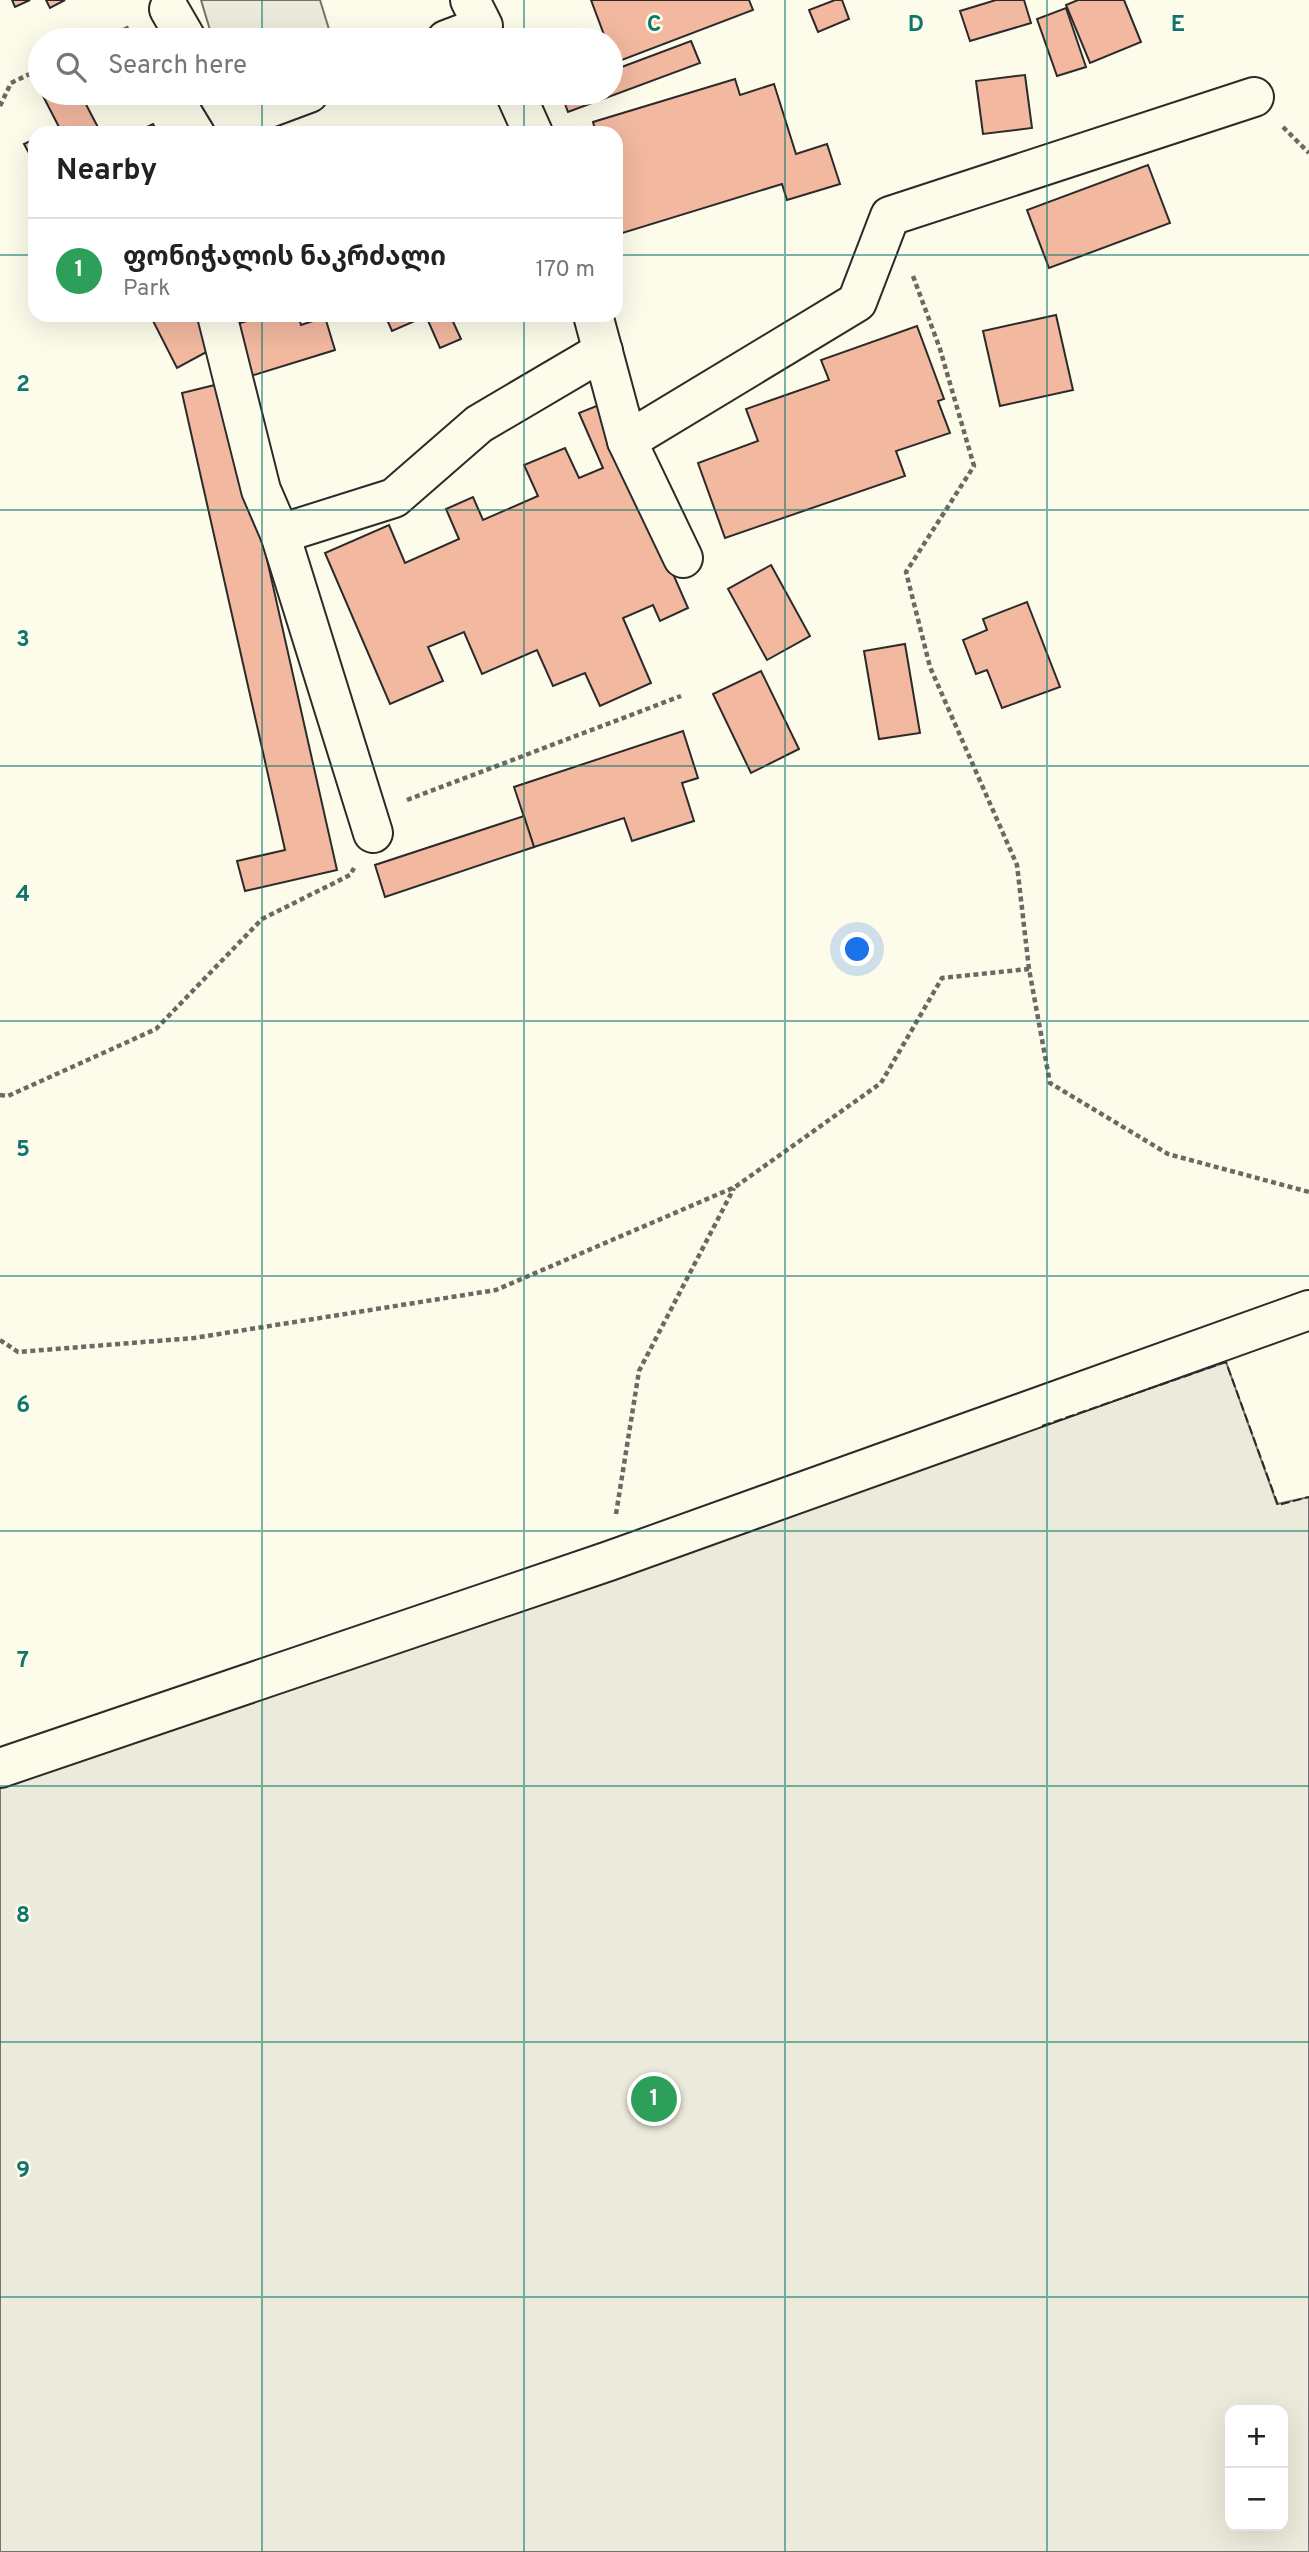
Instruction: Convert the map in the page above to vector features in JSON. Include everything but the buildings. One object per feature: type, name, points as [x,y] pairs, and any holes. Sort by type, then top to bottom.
[{"type":"street","points":[[626,441],[857,302],[890,216],[1254,97]]},
{"type":"street","points":[[227,116],[266,105]]},
{"type":"street","points":[[520,105],[530,126]]},
{"type":"street","points":[[219,322],[261,490],[280,534],[373,833]]},
{"type":"street","points":[[280,534],[394,498],[479,424],[598,333],[626,441],[683,558]]},
{"type":"street","points":[[0,1768],[609,1561],[1309,1310]]},
{"type":"path","points":[[0,106],[11,83],[28,75]]},
{"type":"path","points":[[890,216],[940,349],[974,466],[906,572],[930,667],[1017,865],[1029,969],[1050,1083],[1168,1154],[1309,1192]]},
{"type":"path","points":[[0,1096],[8,1096],[156,1029],[262,919],[350,875],[373,833],[393,805],[681,696]]},
{"type":"path","points":[[0,1340],[18,1352],[194,1338],[496,1290],[735,1187],[881,1083],[942,978],[1029,969]]},
{"type":"path","points":[[609,1561],[639,1371],[735,1187]]},
{"type":"shaded area","points":[[201,0],[320,0],[329,28],[209,28]]},
{"type":"shaded area","points":[[1226,1362],[1277,1504],[1309,1497],[1309,2552],[0,2552],[0,1787]]},
{"type":"fence","points":[[1042,1426],[1226,1362],[1278,1505],[1309,1497]]},
{"type":"place","name":"ფონიჭალის ნაკრძალი","points":[[654,2099]]}]
